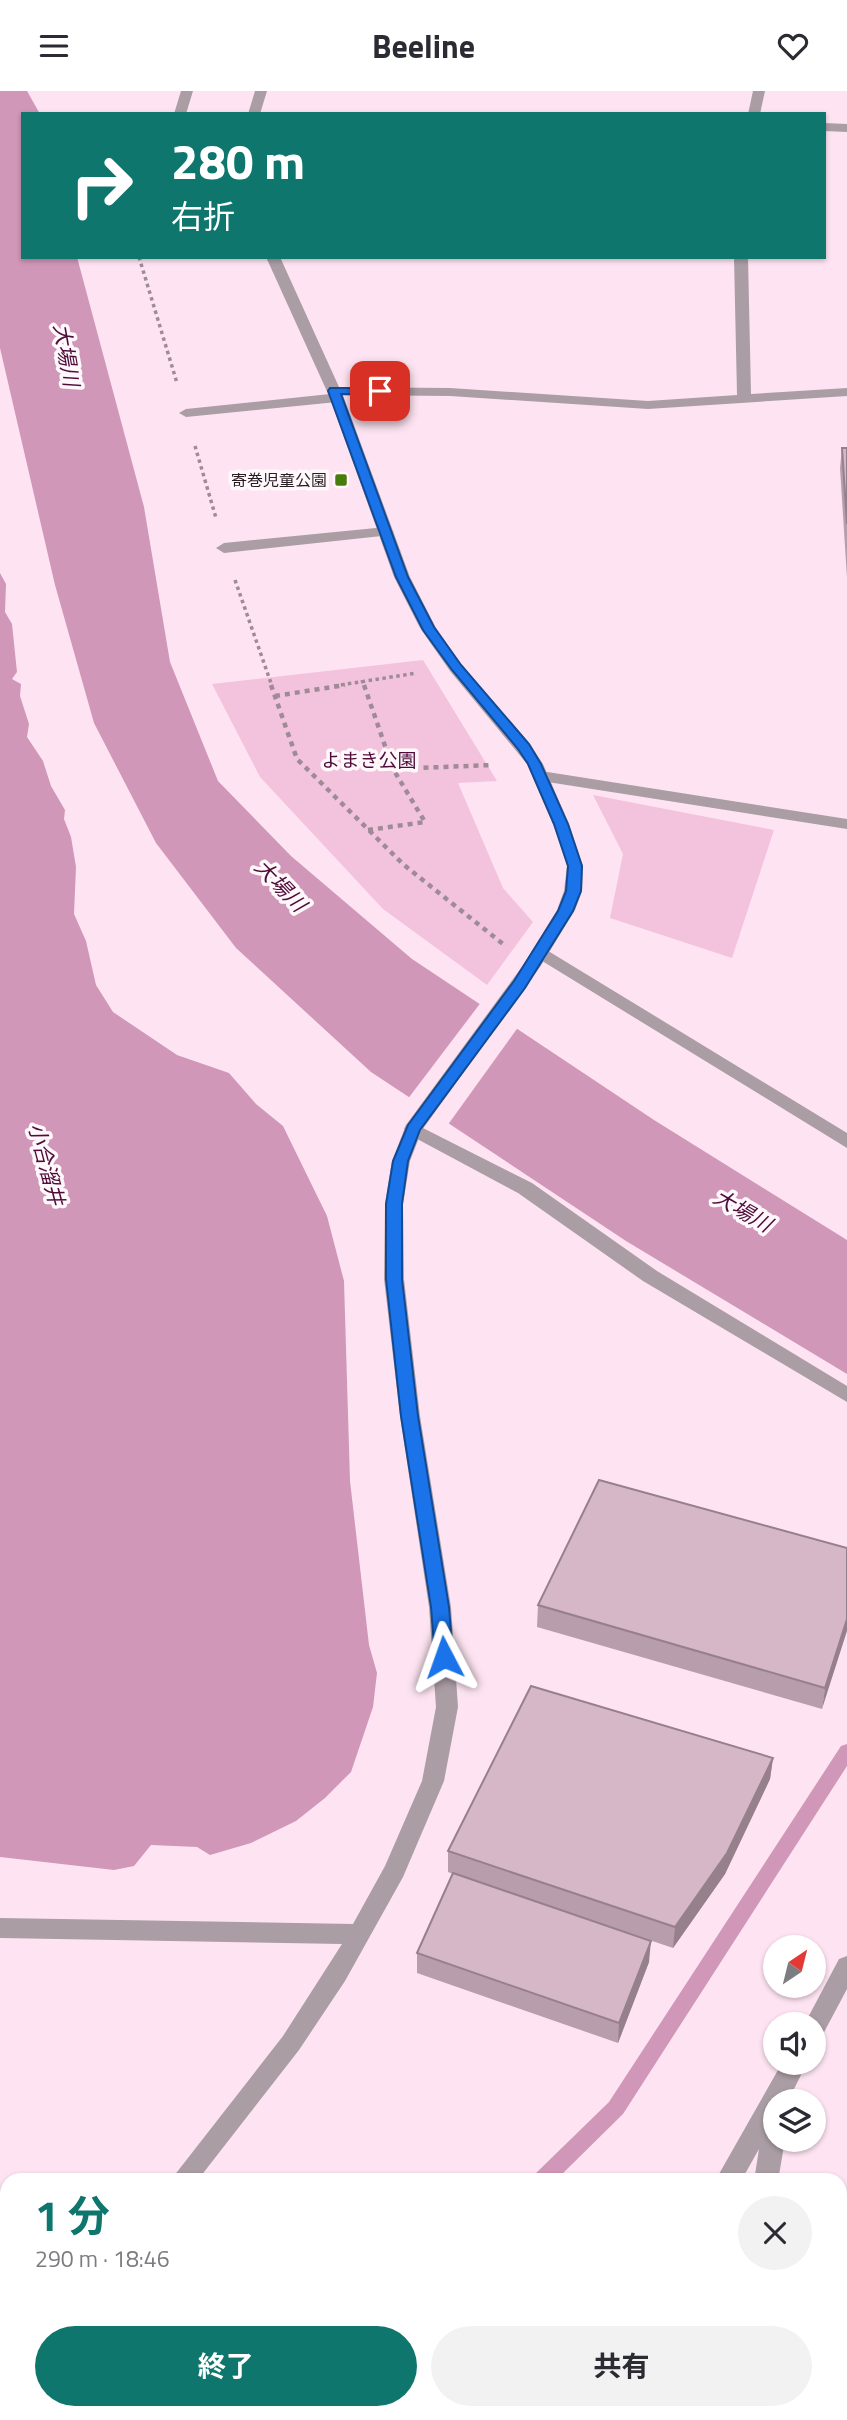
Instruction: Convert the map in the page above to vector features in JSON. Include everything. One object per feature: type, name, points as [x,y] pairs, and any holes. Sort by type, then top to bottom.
[{"type":"street","points":[[181,112],[187,91]]},
{"type":"street","points":[[255,112],[261,91]]},
{"type":"street","points":[[754,112],[759,91]]},
{"type":"street","points":[[826,127],[847,128]]},
{"type":"street","points":[[189,2173],[291,2043],[360,1934],[395,1870],[433,1781],[447,1707],[440,1607],[410,1416],[394,1279],[394,1204],[401,1161],[417,1123],[536,960],[566,911],[573,891],[575,866],[538,770],[524,747],[456,668],[428,628],[402,577],[335,394],[289,297],[275,259]]},
{"type":"street","points":[[741,259],[744,398]]},
{"type":"street","points":[[186,414],[335,394],[450,392],[648,405],[847,392]]},
{"type":"street","points":[[224,548],[386,532]]},
{"type":"street","points":[[538,770],[847,824]]},
{"type":"street","points":[[536,960],[847,1142]]},
{"type":"street","points":[[417,1123],[525,1188],[650,1276],[847,1395]]},
{"type":"street","points":[[0,1928],[360,1934]]},
{"type":"street","points":[[823,2012],[847,1966]]},
{"type":"street","points":[[732,2173],[763,2124]]},
{"type":"street","points":[[767,2173],[771,2152]]},
{"type":"path","points":[[140,259],[224,548],[297,759],[404,865],[536,960]]},
{"type":"path","points":[[275,696],[362,680],[456,668]]},
{"type":"path","points":[[362,680],[393,769],[425,823],[368,830]]},
{"type":"path","points":[[393,769],[538,770]]},
{"type":"green space","name":"よまき公園","points":[[423,660],[497,781],[458,783],[503,888],[533,922],[487,985],[383,909],[260,777],[212,684]]},
{"type":"green space","points":[[593,795],[774,830],[732,958],[610,918],[623,854]]},
{"type":"water","name":"大場川","points":[[0,91],[27,91],[39,112],[21,112],[21,259],[78,259],[144,507],[170,662],[218,781],[291,856],[412,959],[654,1120],[847,1240],[847,1374],[626,1241],[371,1072],[236,948],[156,843],[94,723],[55,585],[0,348]]},
{"type":"water","name":"小合溜井","points":[[0,573],[6,584],[5,612],[12,624],[17,672],[12,679],[21,684],[20,696],[29,724],[27,737],[43,761],[51,786],[65,810],[64,819],[71,837],[76,867],[74,914],[86,941],[96,985],[113,1012],[177,1055],[229,1073],[256,1104],[283,1126],[327,1216],[344,1281],[350,1481],[369,1645],[377,1673],[373,1707],[351,1772],[325,1798],[296,1821],[251,1843],[210,1855],[197,1847],[151,1845],[134,1866],[114,1870],[0,1857]]},
{"type":"pier","points":[[482,1001],[519,1026],[447,1126],[407,1100]]},
{"type":"building","points":[[842,448],[847,448],[847,524]]},
{"type":"building","points":[[599,1480],[847,1548],[847,1619],[825,1688],[538,1605]]},
{"type":"building","points":[[531,1686],[773,1758],[727,1853],[675,1927],[448,1851]]},
{"type":"building","points":[[453,1873],[651,1941],[619,2023],[417,1953]]},
{"type":"waterway","points":[[549,2173],[616,2108],[847,1751]]},
{"type":"place","name":"寄巻児童公園","points":[[341,480]]},
{"type":"route","points":[[380,391],[334,391],[402,577],[428,628],[456,668],[524,747],[541,776],[575,866],[573,891],[566,911],[520,984],[413,1129],[401,1161],[394,1204],[394,1279],[410,1416],[440,1607],[444,1657]]}]
